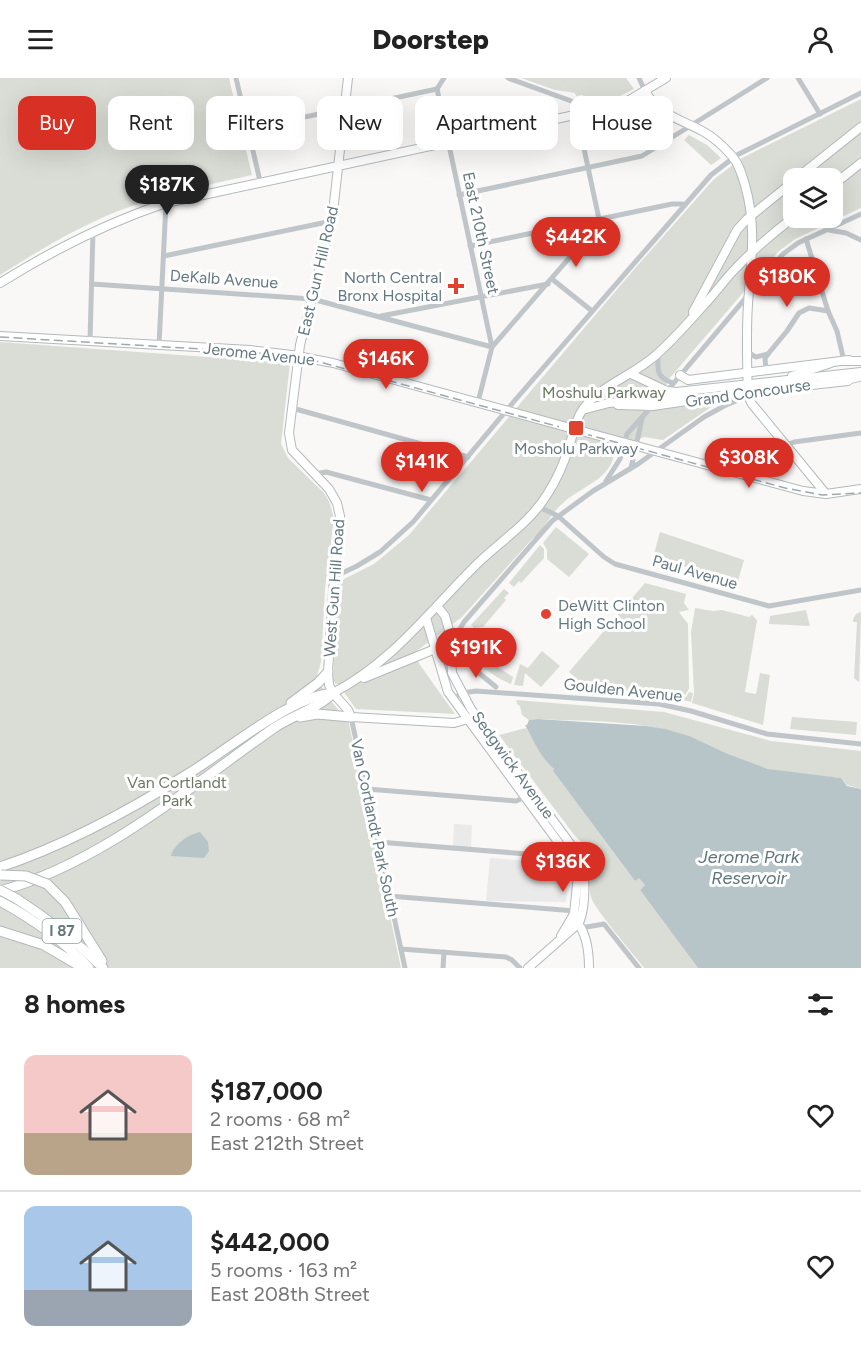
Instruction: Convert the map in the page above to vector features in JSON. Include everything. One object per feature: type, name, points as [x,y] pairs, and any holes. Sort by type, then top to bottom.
[{"type":"highway","points":[[0,890],[57,870],[105,845],[281,718],[328,672]]},
{"type":"highway","points":[[0,867],[64,841],[135,805],[322,694],[333,693]]},
{"type":"highway","points":[[281,718],[313,714],[351,717]]},
{"type":"highway","points":[[0,875],[26,876],[46,884],[65,902],[104,968]]},
{"type":"highway","name":"I 87","points":[[0,890],[55,925],[104,968]]},
{"type":"highway","name":"I 87","points":[[1,902],[54,937],[89,968]]},
{"type":"highway","points":[[0,931],[44,945],[83,968]]},
{"type":"main road","name":"East Gun Hill Road","points":[[346,96],[348,78]]},
{"type":"main road","points":[[636,96],[666,78]]},
{"type":"main road","points":[[645,91],[661,110],[712,138],[733,157],[743,177],[752,214],[753,250],[747,351],[750,402],[826,494]]},
{"type":"main road","points":[[810,168],[861,127]]},
{"type":"main road","points":[[0,283],[67,243],[166,203],[415,149]]},
{"type":"main road","name":"East Gun Hill Road","points":[[298,356],[332,221],[341,150]]},
{"type":"main road","points":[[843,177],[861,163]]},
{"type":"main road","points":[[686,324],[707,289],[734,235],[752,214],[783,189]]},
{"type":"main road","points":[[355,681],[399,646],[470,570],[539,507],[561,469],[583,410],[596,396],[632,374],[658,353],[753,250],[783,226]]},
{"type":"main road","name":"Jerome Avenue","points":[[0,336],[250,350],[298,356],[333,363],[803,491],[826,494],[861,489]]},
{"type":"main road","name":"West Gun Hill Road","points":[[298,356],[289,433],[290,446],[331,492],[340,516],[328,672],[328,685],[333,693]]},
{"type":"main road","points":[[844,360],[861,360]]},
{"type":"main road","name":"Grand Concourse","points":[[680,375],[688,380],[844,360]]},
{"type":"main road","points":[[789,378],[831,363]]},
{"type":"main road","name":"Grand Concourse","points":[[632,374],[667,391],[715,389],[748,391],[789,378],[861,368]]},
{"type":"main road","points":[[842,381],[861,376]]},
{"type":"main road","name":"Grand Concourse","points":[[789,378],[793,381],[861,376]]},
{"type":"main road","name":"Grand Concourse","points":[[583,410],[600,404],[656,402],[842,381]]},
{"type":"main road","name":"Grand Concourse","points":[[656,402],[715,389]]},
{"type":"main road","name":"Sedgwick Avenue","points":[[437,606],[447,623],[451,669],[472,718]]},
{"type":"main road","name":"Sedgwick Avenue","points":[[426,618],[445,685],[453,699],[472,718],[571,850],[580,858],[584,874],[581,915],[577,920]]},
{"type":"main road","points":[[333,693],[355,681],[435,649]]},
{"type":"main road","name":"Van Cortlandt Park South","points":[[333,693],[351,717]]},
{"type":"main road","points":[[351,717],[452,723],[472,718]]},
{"type":"main road","name":"Sedgwick Avenue","points":[[571,850],[577,872],[577,920],[587,946],[589,968]]},
{"type":"main road","points":[[528,968],[556,942],[572,932],[577,920]]},
{"type":"street","points":[[237,78],[241,96]]},
{"type":"street","points":[[403,96],[437,89],[444,78]]},
{"type":"street","points":[[508,78],[570,100]]},
{"type":"street","points":[[639,78],[645,91]]},
{"type":"street","points":[[459,195],[642,156],[767,78]]},
{"type":"street","points":[[798,78],[820,114]]},
{"type":"street","name":"East 210th Street","points":[[437,89],[439,96]]},
{"type":"street","points":[[334,577],[357,566],[391,543],[413,522],[683,204],[711,175],[733,157],[861,93]]},
{"type":"street","points":[[253,150],[260,181]]},
{"type":"street","name":"East 210th Street","points":[[451,150],[492,347]]},
{"type":"street","points":[[478,402],[492,347],[596,226],[599,219],[585,150]]},
{"type":"street","points":[[159,345],[166,203]]},
{"type":"street","points":[[470,246],[672,204],[683,204]]},
{"type":"street","points":[[605,483],[620,459],[627,434],[667,391],[783,254],[806,239],[861,214]]},
{"type":"street","points":[[164,255],[332,221]]},
{"type":"street","points":[[828,230],[845,232],[861,240]]},
{"type":"street","points":[[90,340],[93,231]]},
{"type":"street","points":[[806,239],[828,311],[837,331],[844,360]]},
{"type":"street","points":[[380,316],[550,281],[592,311]]},
{"type":"street","name":"DeKalb Avenue","points":[[92,284],[312,298],[492,347]]},
{"type":"street","points":[[766,371],[765,358],[803,310],[816,308],[828,311]]},
{"type":"street","points":[[399,321],[406,311]]},
{"type":"street","points":[[747,351],[756,357],[768,354]]},
{"type":"street","points":[[658,353],[659,375],[663,380],[673,383]]},
{"type":"street","points":[[450,645],[467,618],[552,521],[704,417],[748,391]]},
{"type":"street","points":[[292,408],[468,457]]},
{"type":"street","points":[[631,468],[643,417]]},
{"type":"street","points":[[786,445],[798,441],[861,433]]},
{"type":"street","points":[[620,459],[631,468]]},
{"type":"street","points":[[315,474],[326,472],[431,500]]},
{"type":"street","name":"Paul Avenue","points":[[539,507],[558,516],[615,564],[769,606],[861,590]]},
{"type":"street","points":[[460,645],[474,669],[496,687]]},
{"type":"street","name":"Goulden Avenue","points":[[462,693],[479,691],[659,704],[691,711],[767,734],[861,744]]},
{"type":"street","points":[[453,699],[462,693]]},
{"type":"street","name":"Van Cortlandt Park South","points":[[351,717],[405,968]]},
{"type":"street","points":[[367,789],[516,801],[530,795]]},
{"type":"street","points":[[378,842],[552,856],[571,850]]},
{"type":"street","points":[[389,896],[604,924],[639,968]]},
{"type":"street","points":[[400,949],[506,957],[520,968]]},
{"type":"street","points":[[443,968],[444,952]]},
{"type":"shaded area","points":[[454,824],[472,825],[471,848],[453,846]]},
{"type":"shaded area","points":[[490,858],[562,863],[568,877],[566,902],[486,901]]},
{"type":"green space","points":[[0,78],[229,78],[233,96],[206,96],[206,150],[246,150],[252,175],[167,195],[118,211],[58,240],[0,275]]},
{"type":"green space","points":[[521,78],[626,78],[634,89],[620,96],[576,96],[575,93],[555,90]]},
{"type":"green space","name":"Moshulu Parkway","points":[[861,99],[861,208],[843,216],[843,168],[783,168],[783,228],[818,228],[795,239],[778,252],[669,379],[656,409],[722,402],[663,440],[644,437],[614,449],[613,459],[603,475],[559,507],[536,537],[462,617],[414,653],[455,714],[356,709],[338,684],[333,681],[338,582],[374,564],[409,535],[630,274],[713,180],[742,158]]},
{"type":"green space","points":[[689,135],[707,145],[721,158],[711,165],[684,140]]},
{"type":"green space","name":"Van Cortlandt Park","points":[[0,342],[290,363],[281,444],[288,458],[324,493],[334,518],[325,589],[321,662],[317,676],[330,699],[348,719],[401,968],[0,968]]},
{"type":"green space","points":[[556,527],[589,554],[569,577],[547,559],[547,550],[543,543]]},
{"type":"green space","points":[[660,532],[744,560],[738,581],[653,558]]},
{"type":"green space","points":[[540,545],[544,549],[544,558],[521,583],[519,581],[514,587],[509,583]]},
{"type":"green space","points":[[645,583],[686,594],[684,603],[689,610],[679,612],[688,624],[689,689],[685,695],[677,696],[686,697],[689,692],[693,693],[691,702],[637,694],[641,681],[636,694],[566,689],[575,677],[569,672]]},
{"type":"green space","points":[[504,589],[509,593],[504,598],[506,600],[483,627],[474,628],[471,625]]},
{"type":"green space","points":[[695,608],[722,610],[749,617],[752,615],[757,620],[745,692],[756,694],[760,673],[770,675],[763,725],[692,703],[694,693],[691,632]]},
{"type":"green space","points":[[806,610],[810,626],[769,624],[770,616]]},
{"type":"green space","points":[[861,612],[859,687],[859,682],[854,678],[857,622],[853,622],[855,616]]},
{"type":"green space","points":[[470,628],[487,630],[502,643],[487,660],[513,677],[511,684],[495,676],[477,662],[470,653],[466,645],[466,636]]},
{"type":"green space","points":[[542,651],[560,666],[541,687],[525,673],[523,686],[514,685],[520,664],[528,668]]},
{"type":"green space","points":[[516,700],[664,712],[771,741],[861,751],[861,789],[847,785],[841,778],[765,768],[666,730],[635,724],[529,720],[522,715]]},
{"type":"green space","points":[[792,717],[857,722],[856,735],[790,729]]},
{"type":"green space","points":[[526,728],[554,769],[553,771],[635,881],[639,877],[645,885],[640,890],[698,968],[644,968],[599,911],[591,897],[587,851],[499,735]]},
{"type":"water","name":"Jerome Park Reservoir","points":[[529,720],[665,729],[689,736],[768,769],[841,778],[847,786],[861,789],[861,968],[698,968],[640,890],[645,885],[639,878],[635,881],[541,753],[525,725]]},
{"type":"water","points":[[200,832],[208,842],[209,851],[204,858],[171,856],[182,841]]},
{"type":"railway","points":[[0,337],[251,352],[316,361],[785,488],[822,495],[861,493]]},
{"type":"place","name":"North Central Bronx Hospital","points":[[456,286]]},
{"type":"place","name":"Mosholu Parkway","points":[[576,428]]},
{"type":"place","name":"DeWitt Clinton High School","points":[[546,614]]}]
